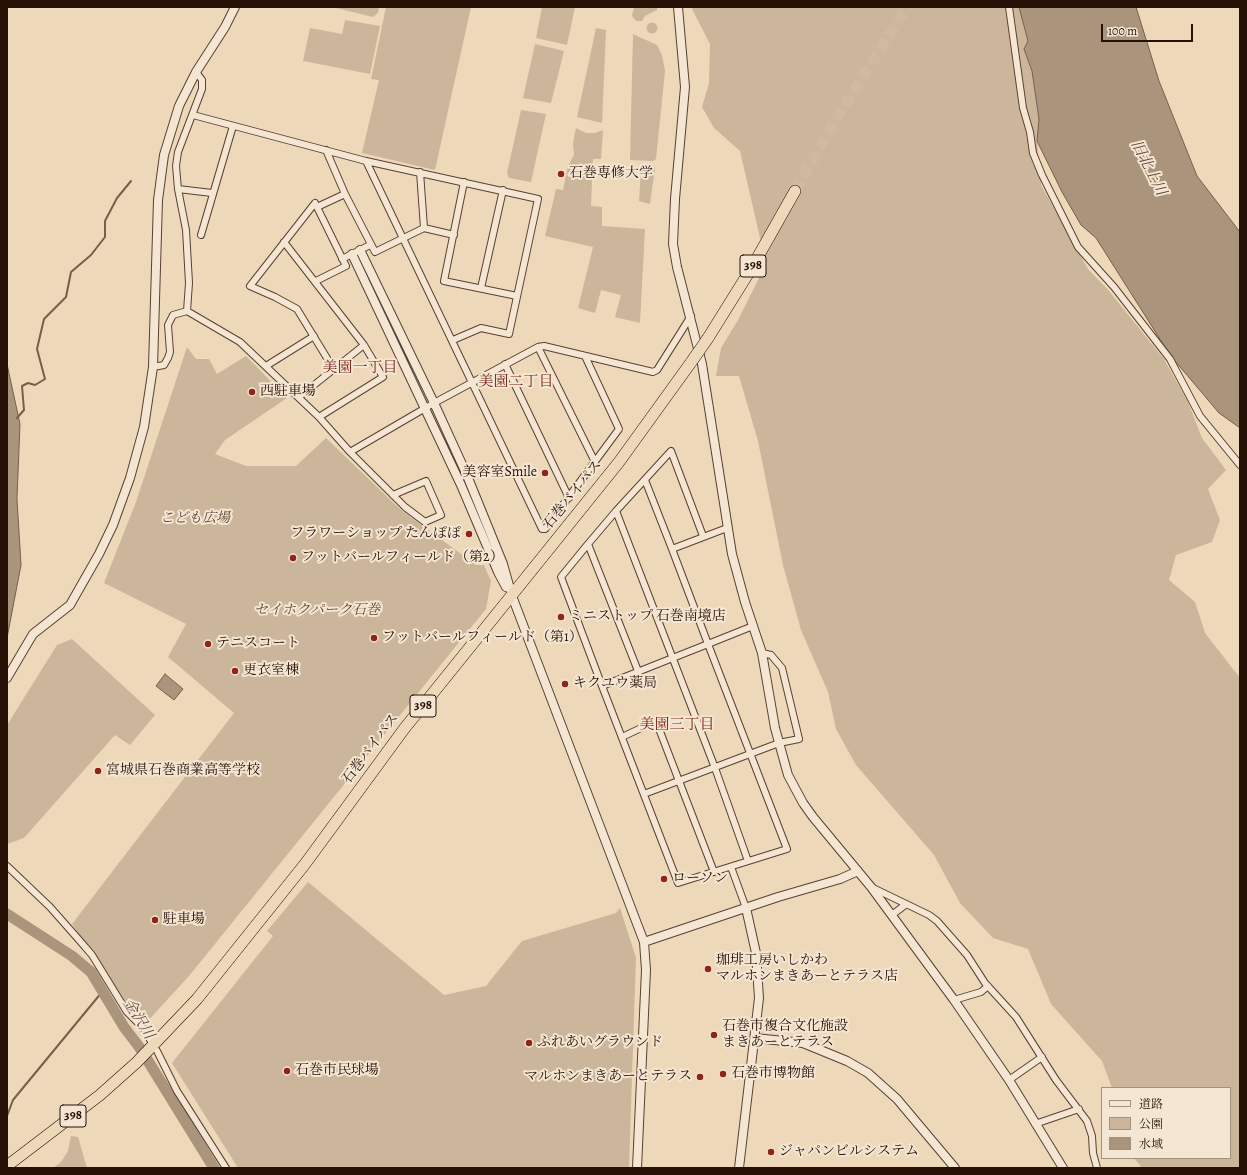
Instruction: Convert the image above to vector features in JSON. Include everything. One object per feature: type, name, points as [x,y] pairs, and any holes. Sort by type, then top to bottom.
[{"type":"highway","name":"石巻バイパス","points":[[7,1166],[100,1095],[153,1048],[197,999],[306,864],[404,729],[619,462],[708,338],[751,269],[795,191]]},
{"type":"street","points":[[7,678],[33,634],[70,605],[102,548],[123,498],[138,451],[149,397],[153,367],[158,207],[161,169],[175,116],[196,72],[236,7]]},
{"type":"street","points":[[678,7],[685,87],[675,192],[673,244],[677,267],[691,316],[702,364],[727,528],[738,578],[762,652],[779,743],[788,775],[803,803],[871,887],[954,1000],[1009,1080],[1063,1168]]},
{"type":"street","points":[[1010,7],[1023,108],[1030,132],[1033,153],[1042,175],[1078,247],[1114,287],[1170,359],[1200,416],[1240,465]]},
{"type":"street","points":[[187,311],[189,283],[186,230],[178,188],[178,152],[203,83],[196,72]]},
{"type":"street","points":[[192,115],[366,161],[503,190],[538,199],[509,334],[481,328],[453,340]]},
{"type":"street","points":[[202,235],[212,193],[233,126]]},
{"type":"street","points":[[326,150],[345,194],[374,252],[402,240],[424,228],[454,235]]},
{"type":"street","points":[[366,161],[402,240],[453,340],[471,383],[542,529],[545,529],[569,498],[619,429],[585,356]]},
{"type":"street","points":[[420,172],[424,228]]},
{"type":"street","points":[[464,182],[444,281],[517,296]]},
{"type":"street","points":[[178,188],[212,193]]},
{"type":"street","points":[[481,288],[503,190]]},
{"type":"street","points":[[317,207],[345,194]]},
{"type":"street","points":[[316,281],[346,266],[315,203],[250,286],[297,309],[333,368]]},
{"type":"street","points":[[284,242],[316,281],[364,345],[383,377],[319,417]]},
{"type":"street","points":[[342,258],[370,245]]},
{"type":"street","points":[[356,252],[434,403],[466,473],[503,564],[512,596],[644,942],[646,970],[638,1168]]},
{"type":"street","points":[[356,252],[424,409],[461,485],[498,572],[512,596]]},
{"type":"street","points":[[153,367],[164,365],[168,358],[170,352],[168,325],[173,315],[187,311],[240,342],[299,397],[350,452],[393,495],[405,507],[425,522],[441,515],[426,481],[393,495]]},
{"type":"street","points":[[350,452],[434,403],[538,347],[544,346],[653,372],[657,370],[691,316]]},
{"type":"street","points":[[266,366],[314,336]]},
{"type":"street","points":[[299,397],[333,368],[364,345]]},
{"type":"street","points":[[538,347],[595,462]]},
{"type":"street","points":[[505,364],[569,498]]},
{"type":"street","points":[[645,480],[787,849],[731,868],[678,883],[561,576],[670,451],[703,536]]},
{"type":"street","points":[[616,512],[715,768],[748,862]]},
{"type":"street","points":[[672,549],[727,528]]},
{"type":"street","points":[[588,544],[638,671]]},
{"type":"street","points":[[602,686],[753,626]]},
{"type":"street","points":[[644,794],[779,743],[799,739],[782,668],[771,655],[762,652]]},
{"type":"street","points":[[622,737],[656,721],[714,872]]},
{"type":"street","points":[[7,866],[55,912],[92,956],[127,1012],[145,1030],[153,1048],[177,1091],[226,1168]]},
{"type":"street","points":[[731,868],[746,908],[752,931],[758,976],[759,998],[740,1168]]},
{"type":"street","points":[[644,942],[840,879],[858,871]]},
{"type":"street","points":[[871,887],[888,894],[905,905],[929,915],[937,921],[967,955],[988,986],[1016,1017],[1056,1080],[1087,1121],[1092,1136],[1092,1153],[1097,1168]]},
{"type":"street","points":[[892,915],[905,905]]},
{"type":"street","points":[[954,1000],[981,992],[988,986]]},
{"type":"street","points":[[755,1038],[803,1043],[847,1061],[868,1073],[897,1099],[955,1168]]},
{"type":"street","points":[[1009,1080],[1042,1057]]},
{"type":"street","points":[[1036,1124],[1079,1109]]},
{"type":"green space","points":[[332,7],[379,7],[378,13],[373,17]]},
{"type":"green space","points":[[386,7],[471,7],[435,170],[362,153],[379,80],[371,79]]},
{"type":"green space","points":[[542,7],[575,7],[567,45],[536,38]]},
{"type":"green space","points":[[634,7],[657,7],[657,10],[645,16],[642,21],[636,21],[632,16]]},
{"type":"green space","points":[[691,7],[1019,7],[1028,41],[1024,49],[1032,71],[1039,119],[1037,141],[1041,185],[1088,269],[1109,291],[1164,359],[1188,402],[1202,438],[1226,470],[1208,489],[1220,520],[1212,542],[1176,555],[1169,580],[1195,602],[1205,633],[1240,678],[1240,1168],[1142,1168],[1135,1159],[1231,1159],[1231,1087],[1112,1087],[1102,1061],[1051,1004],[1028,949],[993,938],[960,903],[934,855],[856,765],[836,729],[828,692],[801,630],[783,565],[758,441],[739,376],[716,376],[721,348],[738,320],[766,264],[740,151],[714,128],[702,107],[709,83],[710,44]]},
{"type":"green space","points":[[345,20],[380,26],[370,74],[303,61],[310,28],[342,34]]},
{"type":"green space","points":[[650,23],[654,23],[656,24],[656,32],[650,33],[647,30],[647,26]]},
{"type":"green space","points":[[596,28],[606,30],[602,123],[577,117]]},
{"type":"green space","points":[[633,34],[657,45],[662,55],[665,71],[656,159],[653,161],[630,160]]},
{"type":"green space","points":[[535,44],[564,51],[551,103],[523,98]]},
{"type":"green space","points":[[521,110],[546,114],[531,182],[509,178],[507,173]]},
{"type":"green space","points":[[576,128],[586,133],[595,133],[603,130],[601,159],[593,159],[591,206],[602,207],[602,226],[645,229],[640,323],[615,317],[621,295],[601,290],[595,313],[578,308],[593,247],[545,236],[556,189],[563,190],[568,166],[574,155],[573,143]]},
{"type":"green space","points":[[643,165],[652,165],[655,168],[650,204],[639,201],[641,167]]},
{"type":"green space","name":"セイホクパーク石巻","points":[[187,347],[196,359],[209,359],[217,374],[246,356],[287,398],[225,440],[215,454],[246,466],[296,466],[326,438],[400,509],[476,565],[484,565],[491,581],[486,609],[189,976],[145,1024],[131,1010],[72,924],[234,713],[168,657],[186,624],[104,583],[136,502]]},
{"type":"green space","points":[[72,639],[155,715],[130,745],[115,735],[24,838],[7,844],[7,725],[57,645]]},
{"type":"green space","points":[[308,882],[444,995],[486,986],[522,941],[616,913],[620,908],[636,958],[629,1168],[238,1168],[172,1063],[273,936],[267,931]]},
{"type":"green space","points":[[71,1136],[78,1137],[87,1168],[53,1168],[61,1162],[68,1151]]},
{"type":"water","name":"旧北上川","points":[[1019,7],[1136,7],[1159,81],[1197,176],[1240,232],[1240,428],[1219,413],[1170,355],[1096,238],[1081,225],[1062,192],[1037,141],[1039,119],[1032,71],[1024,49],[1028,41]]},
{"type":"water","points":[[7,364],[20,424],[17,499],[21,565],[7,638]]},
{"type":"water","points":[[165,674],[183,689],[174,700],[156,686]]},
{"type":"waterway","points":[[17,418],[24,410],[22,386],[28,383],[35,385],[45,379],[37,349],[44,319],[66,297],[71,272],[91,255],[105,237],[105,221],[117,198],[131,181]]},
{"type":"waterway","name":"金沢川","points":[[7,914],[72,956],[91,972],[124,1027],[140,1048],[214,1168]]},
{"type":"waterway","points":[[7,1116],[13,1100],[102,992]]},
{"type":"tunnel","points":[[795,191],[831,127],[907,7]]},
{"type":"place","name":"石巻専修大学","points":[[561,174]]},
{"type":"place","name":"西駐車場","points":[[252,392]]},
{"type":"place","name":"美容室Smile","points":[[545,473]]},
{"type":"place","name":"フラワーショップ たんぽぽ","points":[[469,534]]},
{"type":"place","name":"フットバールフィールド（第2）","points":[[293,558]]},
{"type":"place","name":"ミニストップ 石巻南境店","points":[[561,617]]},
{"type":"place","name":"フットバールフィールド（第1）","points":[[374,638]]},
{"type":"place","name":"テニスコート","points":[[208,644]]},
{"type":"place","name":"更衣室棟","points":[[235,671]]},
{"type":"place","name":"キクユウ薬局","points":[[565,684]]},
{"type":"place","name":"宮城県石巻商業高等学校","points":[[98,771]]},
{"type":"place","name":"ローソン","points":[[664,879]]},
{"type":"place","name":"駐車場","points":[[155,920]]},
{"type":"place","name":"珈琲工房いしかわ マルホンまきあーとテラス店","points":[[708,969]]},
{"type":"place","name":"石巻市複合文化施設 まきあーとテラス","points":[[714,1035]]},
{"type":"place","name":"ふれあいグラウンド","points":[[529,1043]]},
{"type":"place","name":"石巻市民球場","points":[[287,1071]]},
{"type":"place","name":"石巻市博物館","points":[[723,1074]]},
{"type":"place","name":"マルホンまきあーとテラス","points":[[700,1077]]},
{"type":"place","name":"ジャパンビルシステム","points":[[771,1152]]},
{"type":"district","name":"美園一丁目","points":[[360,368]]},
{"type":"district","name":"美園二丁目","points":[[516,382]]},
{"type":"district","name":"美園三丁目","points":[[677,725]]},
{"type":"park label","name":"こども広場","points":[[195,519]]}]
